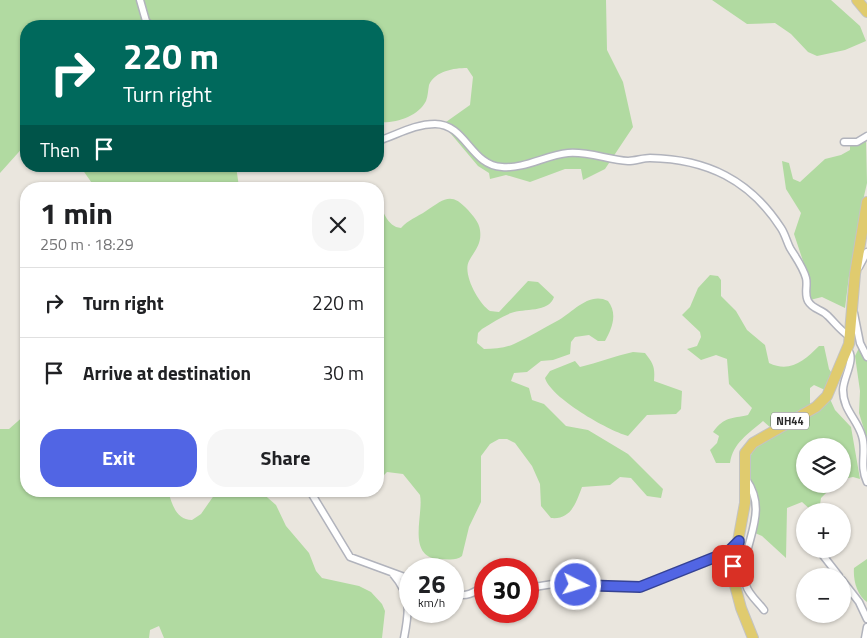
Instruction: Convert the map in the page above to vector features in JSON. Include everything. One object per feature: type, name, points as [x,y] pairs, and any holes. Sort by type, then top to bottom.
[{"type":"main road","points":[[857,0],[867,12]]},
{"type":"main road","name":"NH44","points":[[750,636],[732,574],[745,503],[744,460],[748,448],[762,437],[816,407],[827,396],[848,350],[855,274],[867,202]]},
{"type":"street","points":[[140,0],[146,20]]},
{"type":"street","points":[[384,139],[413,127],[438,124],[449,127],[464,138],[475,155],[488,165],[503,168],[530,163],[557,154],[579,152],[628,160],[651,158],[693,163],[720,172],[740,183],[760,200],[782,229],[800,264],[807,280],[806,298],[812,308],[827,315],[835,326],[850,337]]},
{"type":"street","points":[[844,142],[857,142],[867,136]]},
{"type":"street","points":[[855,274],[867,252]]},
{"type":"street","points":[[852,310],[856,317],[860,343],[867,357]]},
{"type":"street","points":[[848,350],[851,358],[843,388],[844,404],[862,436],[863,469],[867,482]]},
{"type":"street","points":[[744,476],[752,488],[757,507],[757,519],[748,549],[746,587],[764,610]]},
{"type":"street","points":[[314,497],[350,557],[399,576]]},
{"type":"street","points":[[539,586],[559,583],[609,587],[640,587],[728,552],[739,541]]},
{"type":"street","points":[[825,558],[833,568]]},
{"type":"street","points":[[392,574],[403,586],[407,599],[409,612],[404,638]]},
{"type":"street","points":[[851,592],[859,602],[867,619]]},
{"type":"street","points":[[865,638],[867,627]]},
{"type":"green space","points":[[0,0],[606,0],[607,50],[623,82],[633,127],[605,169],[583,180],[581,169],[565,169],[530,182],[506,175],[490,179],[489,173],[478,166],[446,128],[446,122],[470,105],[473,77],[467,68],[440,73],[429,85],[428,95],[422,107],[405,118],[384,122],[384,20],[20,20],[20,151],[0,173]]},
{"type":"green space","points":[[712,0],[831,0],[860,26],[866,41],[845,50],[817,56],[808,52],[791,34],[775,23],[747,24]]},
{"type":"green space","points":[[866,139],[867,183],[859,218],[852,274],[849,276],[845,308],[822,297],[810,300],[809,279],[794,234],[801,213],[786,189],[782,161],[789,163],[793,179],[800,182],[825,159],[841,155],[850,150],[850,145]]},
{"type":"green space","points":[[84,172],[237,172],[238,182],[91,182]]},
{"type":"green space","points":[[452,199],[462,204],[476,219],[478,224],[480,239],[478,247],[467,267],[470,281],[477,296],[490,311],[499,312],[528,281],[538,282],[554,297],[547,306],[511,313],[482,329],[478,333],[477,343],[484,349],[514,344],[557,321],[587,301],[601,299],[608,301],[613,311],[613,321],[605,341],[598,341],[589,335],[575,337],[571,342],[570,354],[553,360],[541,361],[527,372],[514,373],[511,381],[529,388],[532,400],[544,404],[566,426],[588,430],[628,454],[663,489],[661,498],[647,496],[631,478],[620,477],[610,485],[582,487],[575,504],[568,513],[558,518],[551,518],[541,506],[540,484],[532,466],[515,443],[507,439],[499,439],[490,444],[481,456],[481,502],[469,527],[462,556],[460,558],[436,558],[423,551],[419,533],[420,495],[403,474],[387,472],[384,475],[384,214],[392,224],[401,228],[443,200]]},
{"type":"green space","points":[[710,275],[718,276],[721,280],[721,296],[736,311],[747,330],[765,345],[769,363],[784,367],[790,366],[802,361],[819,346],[824,346],[829,369],[833,375],[825,390],[814,385],[810,388],[810,408],[771,428],[763,421],[752,430],[734,450],[730,463],[716,463],[710,450],[717,443],[719,436],[713,432],[725,421],[748,415],[752,408],[729,384],[727,359],[716,355],[701,360],[687,349],[697,346],[701,337],[700,332],[682,315],[690,307],[698,288]]},
{"type":"green space","points":[[859,348],[867,361],[867,439],[859,413],[860,391],[855,356]]},
{"type":"green space","points":[[633,352],[645,353],[648,357],[653,366],[654,381],[682,391],[681,409],[676,414],[647,415],[628,436],[607,427],[568,404],[549,386],[545,378],[550,371],[575,361],[580,367]]},
{"type":"green space","points":[[830,399],[835,410],[851,427],[860,479],[851,477],[851,438],[796,438],[796,493],[826,493],[821,498],[820,503],[802,502],[787,508],[786,558],[762,536],[755,533],[758,517],[757,499],[749,475],[749,464],[753,451],[757,447],[827,403]]},
{"type":"green space","points":[[20,419],[20,497],[170,497],[178,514],[192,520],[201,514],[213,497],[267,497],[276,505],[286,526],[309,553],[316,571],[322,578],[359,586],[371,592],[382,604],[385,611],[382,638],[164,638],[159,626],[150,630],[149,638],[0,638],[0,429],[9,429]]},
{"type":"green space","points":[[867,559],[867,602],[858,591],[854,568]]},
{"type":"route","points":[[576,585],[640,587],[728,552],[739,541],[733,566]]}]
